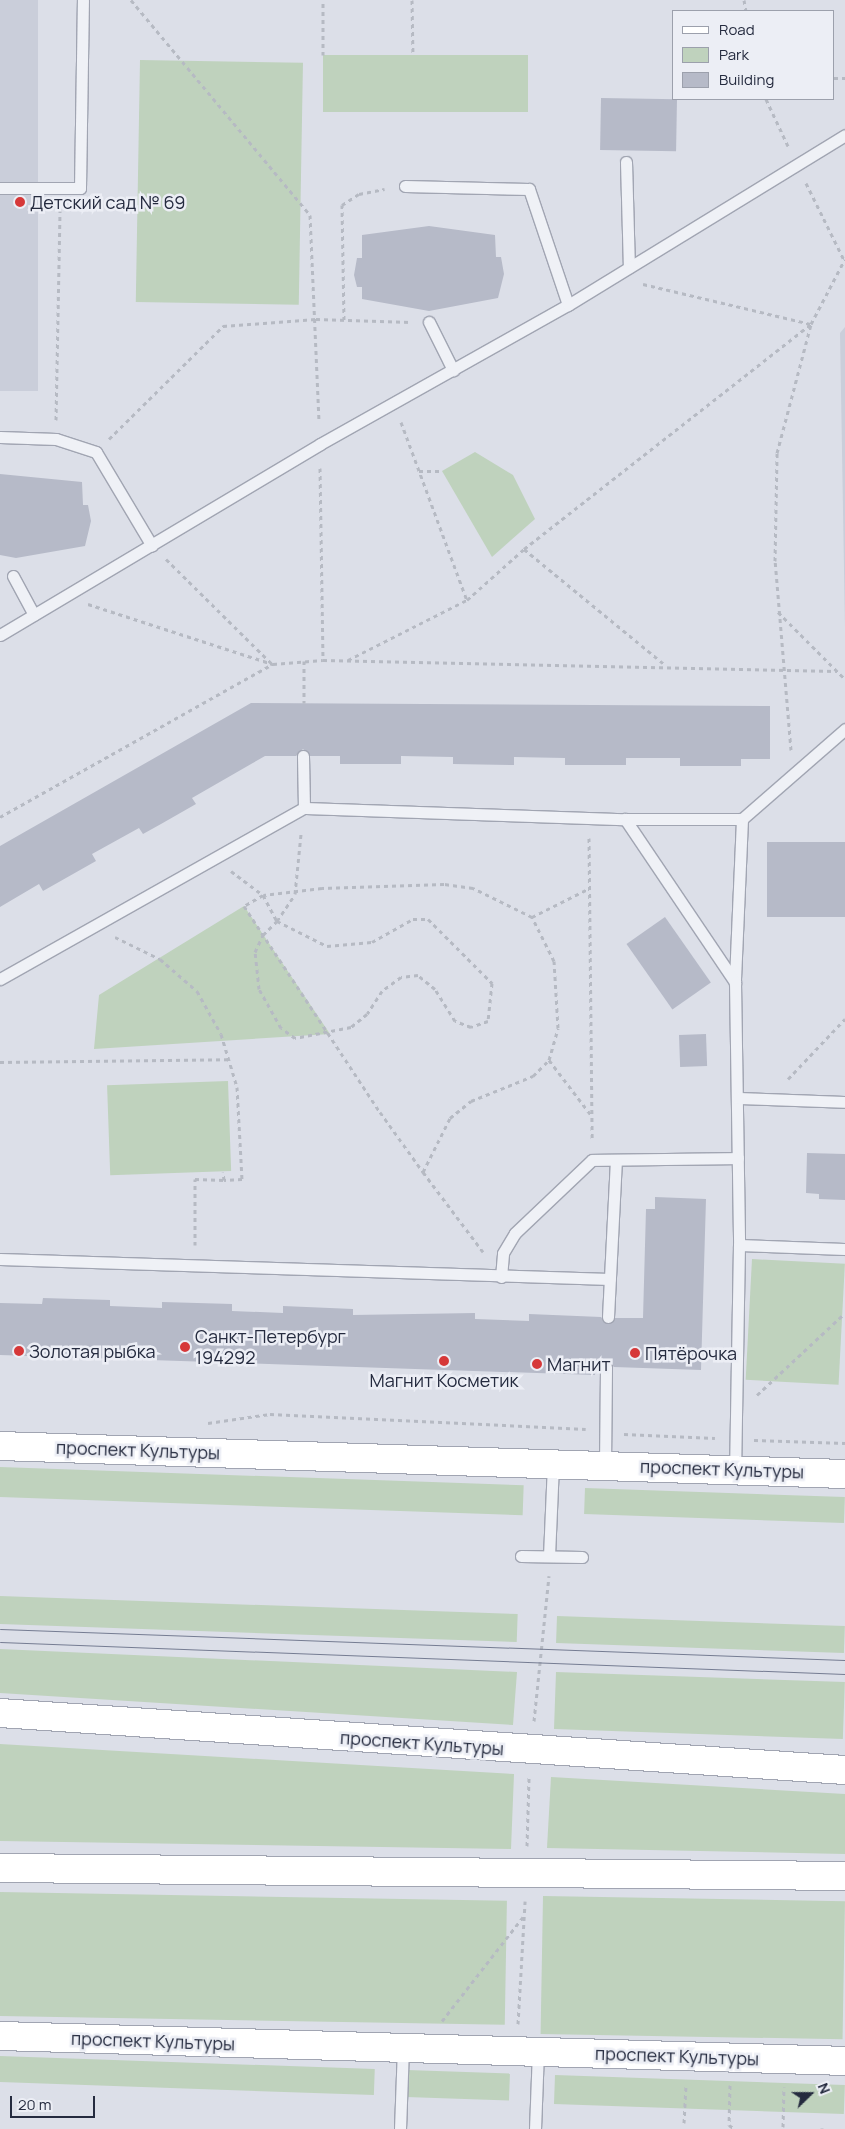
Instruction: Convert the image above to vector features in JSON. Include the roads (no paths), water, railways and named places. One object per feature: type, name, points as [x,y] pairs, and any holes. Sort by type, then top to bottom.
[{"type":"street","name":"проспект Культуры","points":[[0,1446],[553,1462],[845,1474]]},
{"type":"street","name":"проспект Культуры","points":[[0,1713],[845,1770]]},
{"type":"street","points":[[0,1868],[845,1876]]},
{"type":"street","name":"проспект Культуры","points":[[0,2036],[411,2049],[528,2043],[687,2056],[845,2061]]},
{"type":"lane","points":[[0,188],[80,188],[83,0]]},
{"type":"lane","points":[[0,635],[320,444],[568,305],[845,135]]},
{"type":"lane","points":[[626,162],[629,267]]},
{"type":"lane","points":[[405,186],[529,189],[568,305]]},
{"type":"lane","points":[[429,322],[452,370]]},
{"type":"lane","points":[[0,437],[56,440],[96,452],[152,546]]},
{"type":"lane","points":[[13,576],[34,615]]},
{"type":"lane","points":[[0,979],[212,856],[304,808],[625,819],[742,819],[794,778],[845,729]]},
{"type":"lane","points":[[303,756],[304,808]]},
{"type":"lane","points":[[625,819],[735,982]]},
{"type":"lane","points":[[735,1470],[738,1412],[739,1245],[735,982],[742,819]]},
{"type":"lane","points":[[738,1098],[845,1102]]},
{"type":"lane","points":[[501,1277],[503,1253],[515,1233],[592,1160],[738,1158]]},
{"type":"lane","points":[[608,1317],[616,1160]]},
{"type":"lane","points":[[739,1245],[845,1249]]},
{"type":"lane","points":[[0,1259],[501,1277],[610,1279]]},
{"type":"lane","points":[[605,1464],[606,1367]]},
{"type":"lane","points":[[549,1556],[553,1462]]},
{"type":"lane","points":[[521,1556],[582,1557]]},
{"type":"lane","points":[[528,2043],[535,2129]]},
{"type":"lane","points":[[400,2129],[411,2049]]},
{"type":"tram line","points":[[0,1629],[845,1660]]},
{"type":"tram line","points":[[0,1642],[845,1674]]},
{"type":"place","name":"Детский сад № 69","points":[[20,202]]},
{"type":"place","name":"Санкт-Петербург 194292","points":[[185,1347]]},
{"type":"place","name":"Золотая рыбка","points":[[19,1351]]},
{"type":"place","name":"Пятёрочка","points":[[635,1353]]},
{"type":"place","name":"Магнит Косметик","points":[[444,1361]]},
{"type":"place","name":"Магнит","points":[[537,1364]]}]
